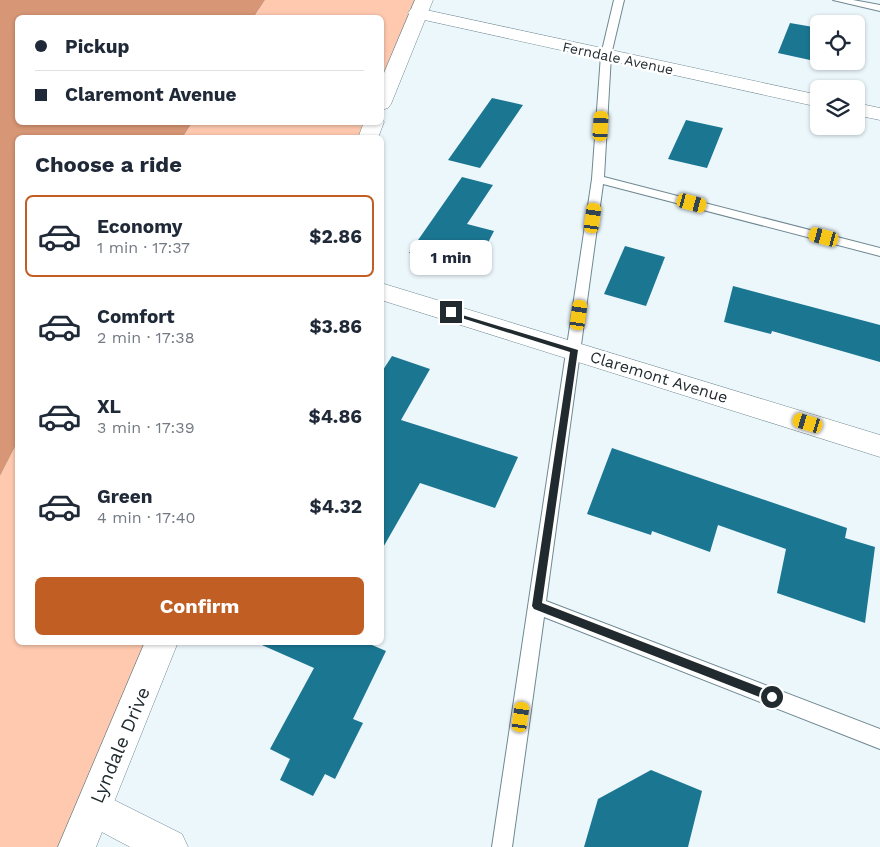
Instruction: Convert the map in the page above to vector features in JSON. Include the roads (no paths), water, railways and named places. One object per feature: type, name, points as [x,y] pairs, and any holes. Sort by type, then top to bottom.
[{"type":"street","name":"Ferndale Avenue","points":[[421,7],[606,55],[810,99]]},
{"type":"street","points":[[384,97],[421,7]]},
{"type":"street","points":[[865,111],[880,114]]},
{"type":"street","name":"Claremont Avenue","points":[[384,292],[880,446]]},
{"type":"street","name":"Lyndale Drive","points":[[78,847],[161,645]]},
{"type":"street","points":[[94,808],[169,847]]},
{"type":"lane","points":[[502,847],[598,179],[606,55],[619,0]]},
{"type":"lane","points":[[838,0],[880,8]]},
{"type":"lane","points":[[598,179],[880,252]]},
{"type":"lane","points":[[537,606],[880,739]]}]
